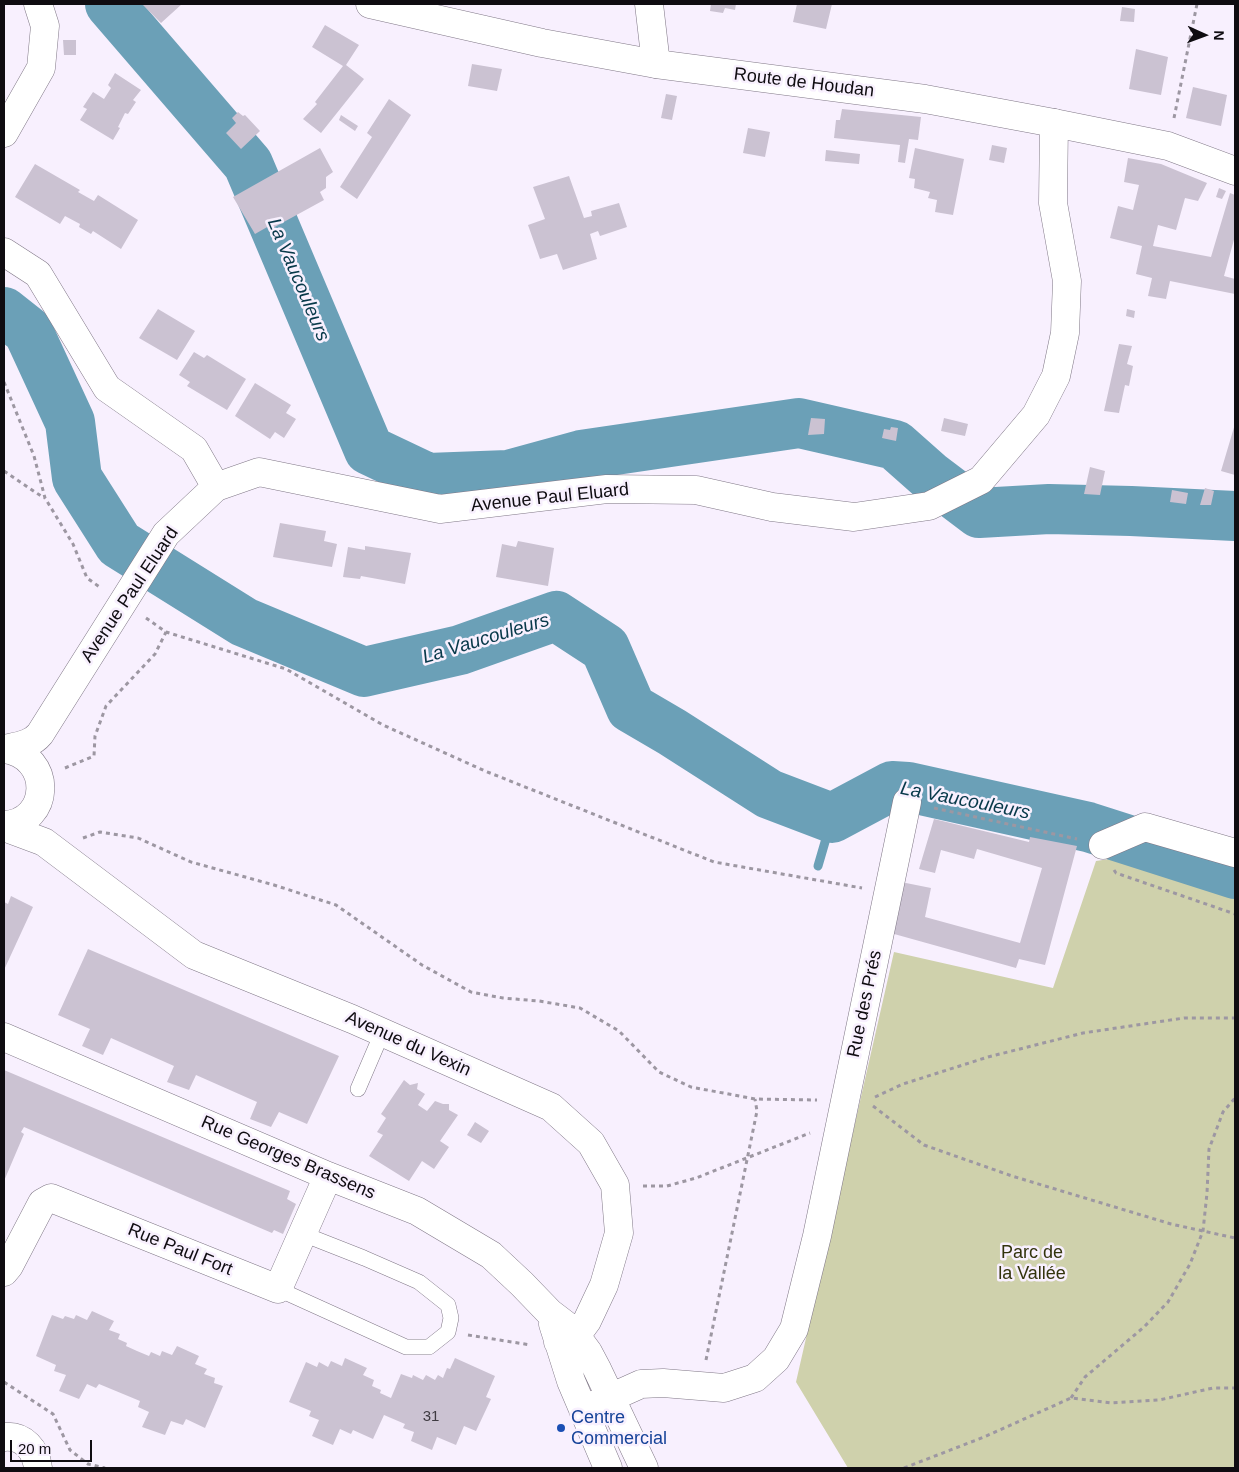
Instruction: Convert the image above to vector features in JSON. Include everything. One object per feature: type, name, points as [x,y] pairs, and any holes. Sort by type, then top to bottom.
[{"type":"street","points":[[4,132],[41,68],[45,26],[38,4]]},
{"type":"street","name":"Route de Houdan","points":[[370,4],[542,42],[656,64],[925,99],[1054,123],[1168,146],[1235,171]]},
{"type":"street","points":[[650,4],[656,64]]},
{"type":"street","name":"Avenue Paul Eluard","points":[[36,806],[48,771],[37,750],[40,734],[166,534],[216,486],[259,472],[440,509],[607,489],[696,490],[772,506],[854,517],[929,506],[981,480],[1036,416],[1056,376],[1065,333],[1067,281],[1053,203],[1054,123]]},
{"type":"street","points":[[4,252],[38,274],[107,388],[194,449],[216,486]]},
{"type":"street","points":[[4,749],[27,743],[36,739],[40,734]]},
{"type":"street","points":[[4,749],[24,755],[48,771]]},
{"type":"street","name":"Rue des Prés","points":[[583,1410],[641,1384],[663,1383],[724,1388],[755,1378],[776,1359],[794,1329],[817,1236],[907,802]]},
{"type":"street","points":[[4,826],[17,823],[26,818],[36,806]]},
{"type":"street","points":[[36,806],[39,835],[53,850]]},
{"type":"street","name":"Avenue du Vexin","points":[[4,826],[53,850],[194,955],[382,1033],[551,1107],[591,1143],[615,1185],[619,1233],[604,1284],[588,1321],[565,1346]]},
{"type":"street","points":[[1100,844],[1145,828],[1235,853]]},
{"type":"street","name":"Rue Georges Brassens","points":[[4,1037],[328,1176],[417,1212],[491,1255],[550,1313],[572,1329],[565,1346]]},
{"type":"street","points":[[278,1289],[328,1176]]},
{"type":"street","name":"Rue Paul Fort","points":[[4,1272],[42,1203],[51,1198],[278,1289]]},
{"type":"street","points":[[565,1346],[597,1369],[644,1468]]},
{"type":"street","points":[[565,1346],[583,1410],[608,1468]]},
{"type":"street","points":[[4,1438],[16,1438],[26,1442],[33,1450],[38,1468]]},
{"type":"lane","points":[[358,1089],[382,1033]]},
{"type":"lane","points":[[278,1289],[406,1347],[429,1346],[448,1332],[451,1318],[448,1305],[419,1282],[303,1234]]},
{"type":"path","points":[[1168,146],[1197,4]]},
{"type":"path","points":[[4,382],[34,456],[45,498],[73,544],[87,578],[123,600],[166,632],[286,670],[383,725],[468,764],[714,862],[888,893]]},
{"type":"path","points":[[4,471],[45,498]]},
{"type":"path","points":[[48,771],[94,756],[95,736],[106,706],[155,654],[166,632]]},
{"type":"path","points":[[907,802],[1100,844],[1116,873],[1235,914]]},
{"type":"path","points":[[53,850],[77,848],[84,837],[100,832],[138,838],[191,862],[274,885],[336,905],[422,965],[471,992],[580,1008],[619,1031],[659,1072],[691,1087],[755,1099],[842,1111]]},
{"type":"path","points":[[1235,1018],[1184,1018],[1083,1033],[988,1057],[903,1084],[866,1101],[924,1145],[1012,1176],[1171,1224],[1235,1238]]},
{"type":"path","points":[[1071,1398],[1085,1377],[1144,1327],[1168,1302],[1190,1264],[1203,1231],[1209,1150],[1223,1112],[1235,1098]]},
{"type":"path","points":[[701,1386],[757,1111],[755,1099]]},
{"type":"path","points":[[615,1185],[667,1186],[696,1178],[747,1157],[842,1111]]},
{"type":"path","points":[[448,1332],[528,1344],[565,1346]]},
{"type":"path","points":[[4,1382],[53,1414],[70,1450],[88,1464],[105,1468]]},
{"type":"path","points":[[904,1468],[984,1437],[1071,1398],[1111,1403],[1158,1400],[1213,1388],[1235,1388]]},
{"type":"green space","name":"Parc de la Vallée","points":[[1142,854],[1235,886],[1235,1468],[848,1468],[796,1382],[894,952],[1053,988],[1096,861]]},
{"type":"water","points":[[1036,801],[1072,807],[1112,822],[1088,829],[1030,821]]},
{"type":"building","points":[[142,4],[182,4],[161,23]]},
{"type":"building","points":[[711,4],[736,4],[735,10],[725,8],[723,13],[710,11]]},
{"type":"building","points":[[797,4],[832,4],[826,29],[793,22]]},
{"type":"building","points":[[1122,7],[1135,9],[1134,22],[1120,21]]},
{"type":"building","points":[[325,25],[359,45],[346,65],[364,79],[321,133],[303,119],[317,104],[315,102],[343,66],[312,47]]},
{"type":"building","points":[[63,40],[76,40],[76,55],[64,55]]},
{"type":"building","points":[[1136,49],[1168,57],[1161,95],[1129,89]]},
{"type":"building","points":[[472,64],[502,69],[497,91],[468,86]]},
{"type":"building","points":[[115,73],[141,90],[133,100],[136,102],[128,114],[125,113],[118,127],[120,128],[113,140],[80,120],[87,109],[83,107],[93,92],[104,99],[111,88],[108,85]]},
{"type":"building","points":[[1193,87],[1227,95],[1221,126],[1186,118]]},
{"type":"building","points":[[666,94],[677,96],[672,120],[661,118]]},
{"type":"building","points":[[389,99],[411,115],[357,199],[340,187],[372,137],[367,133]]},
{"type":"building","points":[[842,109],[921,117],[918,140],[909,139],[905,163],[898,162],[900,145],[834,138],[836,120],[840,120]]},
{"type":"building","points":[[238,112],[243,116],[245,115],[260,131],[241,149],[226,133],[236,123],[232,118]]},
{"type":"building","points":[[341,115],[358,126],[355,131],[339,120]]},
{"type":"building","points":[[748,128],[770,132],[765,157],[743,153]]},
{"type":"building","points":[[992,145],[1007,148],[1004,163],[989,160]]},
{"type":"building","points":[[320,148],[333,172],[326,177],[326,188],[320,192],[324,200],[271,229],[269,226],[255,234],[233,197]]},
{"type":"building","points":[[915,148],[964,159],[953,215],[935,212],[937,200],[928,198],[930,192],[914,188],[915,179],[909,178]]},
{"type":"building","points":[[826,150],[860,154],[859,164],[825,161]]},
{"type":"building","points":[[1128,158],[1161,164],[1207,183],[1198,201],[1185,198],[1176,230],[1158,225],[1153,246],[1211,257],[1230,193],[1235,195],[1235,236],[1224,276],[1235,279],[1235,294],[1170,281],[1166,299],[1148,296],[1152,278],[1136,274],[1142,246],[1110,238],[1118,206],[1133,210],[1139,185],[1124,182]]},
{"type":"building","points":[[35,164],[80,190],[78,192],[94,201],[98,195],[138,220],[121,249],[93,231],[91,234],[79,227],[80,224],[65,216],[60,224],[15,197]]},
{"type":"building","points":[[569,176],[584,218],[592,216],[591,211],[619,203],[627,227],[600,236],[598,231],[590,234],[597,259],[563,270],[557,254],[540,259],[528,225],[545,219],[533,187]]},
{"type":"building","points":[[1219,188],[1226,191],[1222,199],[1216,197]]},
{"type":"building","points":[[158,309],[195,331],[177,360],[139,338]]},
{"type":"building","points":[[1127,309],[1135,311],[1134,318],[1126,316]]},
{"type":"building","points":[[1119,344],[1132,346],[1127,364],[1133,366],[1129,386],[1125,385],[1119,413],[1104,411]]},
{"type":"building","points":[[194,352],[204,358],[207,355],[246,379],[227,410],[187,386],[190,382],[179,375]]},
{"type":"building","points":[[255,383],[291,405],[286,413],[296,419],[284,438],[275,432],[270,439],[235,416]]},
{"type":"building","points":[[811,418],[825,419],[824,434],[808,435]]},
{"type":"building","points":[[944,418],[968,424],[965,436],[941,431]]},
{"type":"building","points":[[1235,424],[1235,475],[1221,471]]},
{"type":"building","points":[[891,427],[898,428],[896,441],[882,438],[884,429],[890,430]]},
{"type":"building","points":[[1090,467],[1105,471],[1100,495],[1084,494]]},
{"type":"building","points":[[1205,488],[1214,491],[1211,505],[1200,505]]},
{"type":"building","points":[[1172,490],[1188,493],[1186,504],[1170,502]]},
{"type":"building","points":[[280,523],[326,531],[324,541],[337,544],[332,567],[273,557]]},
{"type":"building","points":[[518,541],[554,548],[548,586],[496,577],[502,544],[516,547]]},
{"type":"building","points":[[365,546],[411,553],[405,584],[361,576],[360,579],[343,577],[348,547],[365,550]]},
{"type":"building","points":[[934,819],[1029,842],[1030,837],[1077,846],[1045,965],[1019,959],[1016,968],[887,932],[901,882],[931,888],[925,917],[1020,943],[1042,868],[977,849],[974,859],[941,850],[935,873],[919,869]]},
{"type":"building","points":[[11,896],[33,907],[4,970],[4,902],[8,904]]},
{"type":"building","points":[[88,949],[339,1056],[307,1124],[279,1112],[271,1127],[250,1119],[257,1102],[196,1075],[189,1090],[167,1082],[174,1066],[111,1038],[103,1055],[82,1046],[90,1029],[58,1015]]},
{"type":"building","points":[[4,1070],[290,1191],[287,1199],[296,1204],[283,1234],[274,1230],[272,1233],[24,1127],[21,1132],[24,1134],[4,1181]]},
{"type":"building","points":[[404,1080],[410,1085],[418,1083],[417,1089],[425,1094],[418,1105],[427,1111],[435,1101],[449,1104],[449,1110],[458,1115],[440,1141],[449,1147],[434,1169],[422,1161],[409,1181],[369,1156],[383,1135],[377,1132],[386,1118],[381,1114]]},
{"type":"building","points":[[475,1122],[489,1131],[481,1143],[467,1135]]},
{"type":"building","points":[[92,1311],[114,1321],[109,1330],[120,1334],[118,1339],[127,1343],[126,1346],[137,1351],[149,1356],[151,1352],[160,1356],[162,1351],[172,1355],[177,1346],[199,1356],[195,1364],[207,1369],[204,1374],[215,1378],[214,1383],[223,1386],[205,1428],[186,1419],[183,1425],[171,1421],[165,1435],[142,1427],[149,1412],[138,1407],[140,1401],[99,1384],[96,1388],[87,1384],[79,1399],[59,1391],[66,1375],[54,1371],[56,1365],[36,1356],[49,1322],[52,1315],[63,1319],[65,1316],[74,1319],[76,1315],[87,1320]]},
{"type":"building","points":[[345,1358],[367,1368],[363,1375],[374,1380],[372,1386],[381,1390],[380,1393],[391,1398],[401,1374],[412,1378],[413,1375],[423,1380],[426,1375],[435,1380],[438,1375],[443,1378],[447,1368],[450,1369],[455,1358],[495,1376],[486,1397],[491,1399],[476,1431],[464,1426],[456,1445],[437,1437],[432,1450],[411,1441],[414,1432],[403,1428],[405,1424],[384,1415],[373,1439],[353,1430],[351,1434],[340,1429],[333,1445],[312,1436],[319,1420],[309,1416],[311,1411],[289,1402],[306,1362],[317,1367],[319,1362],[328,1367],[331,1361],[342,1366]]},
{"type":"waterway","name":"La Vaucouleurs","points":[[110,4],[248,164],[369,450],[428,478],[508,475],[581,455],[799,423],[895,445],[930,476],[979,513],[1049,509],[1235,516]]},
{"type":"waterway","name":"La Vaucouleurs","points":[[4,312],[28,331],[70,422],[77,478],[119,544],[244,622],[364,672],[460,650],[556,616],[605,648],[631,708],[769,794],[832,818],[892,786],[908,787],[1088,827],[1235,874]]},
{"type":"waterway","points":[[818,866],[832,818]]},
{"type":"place","name":"Centre Commercial","points":[[561,1428]]}]
